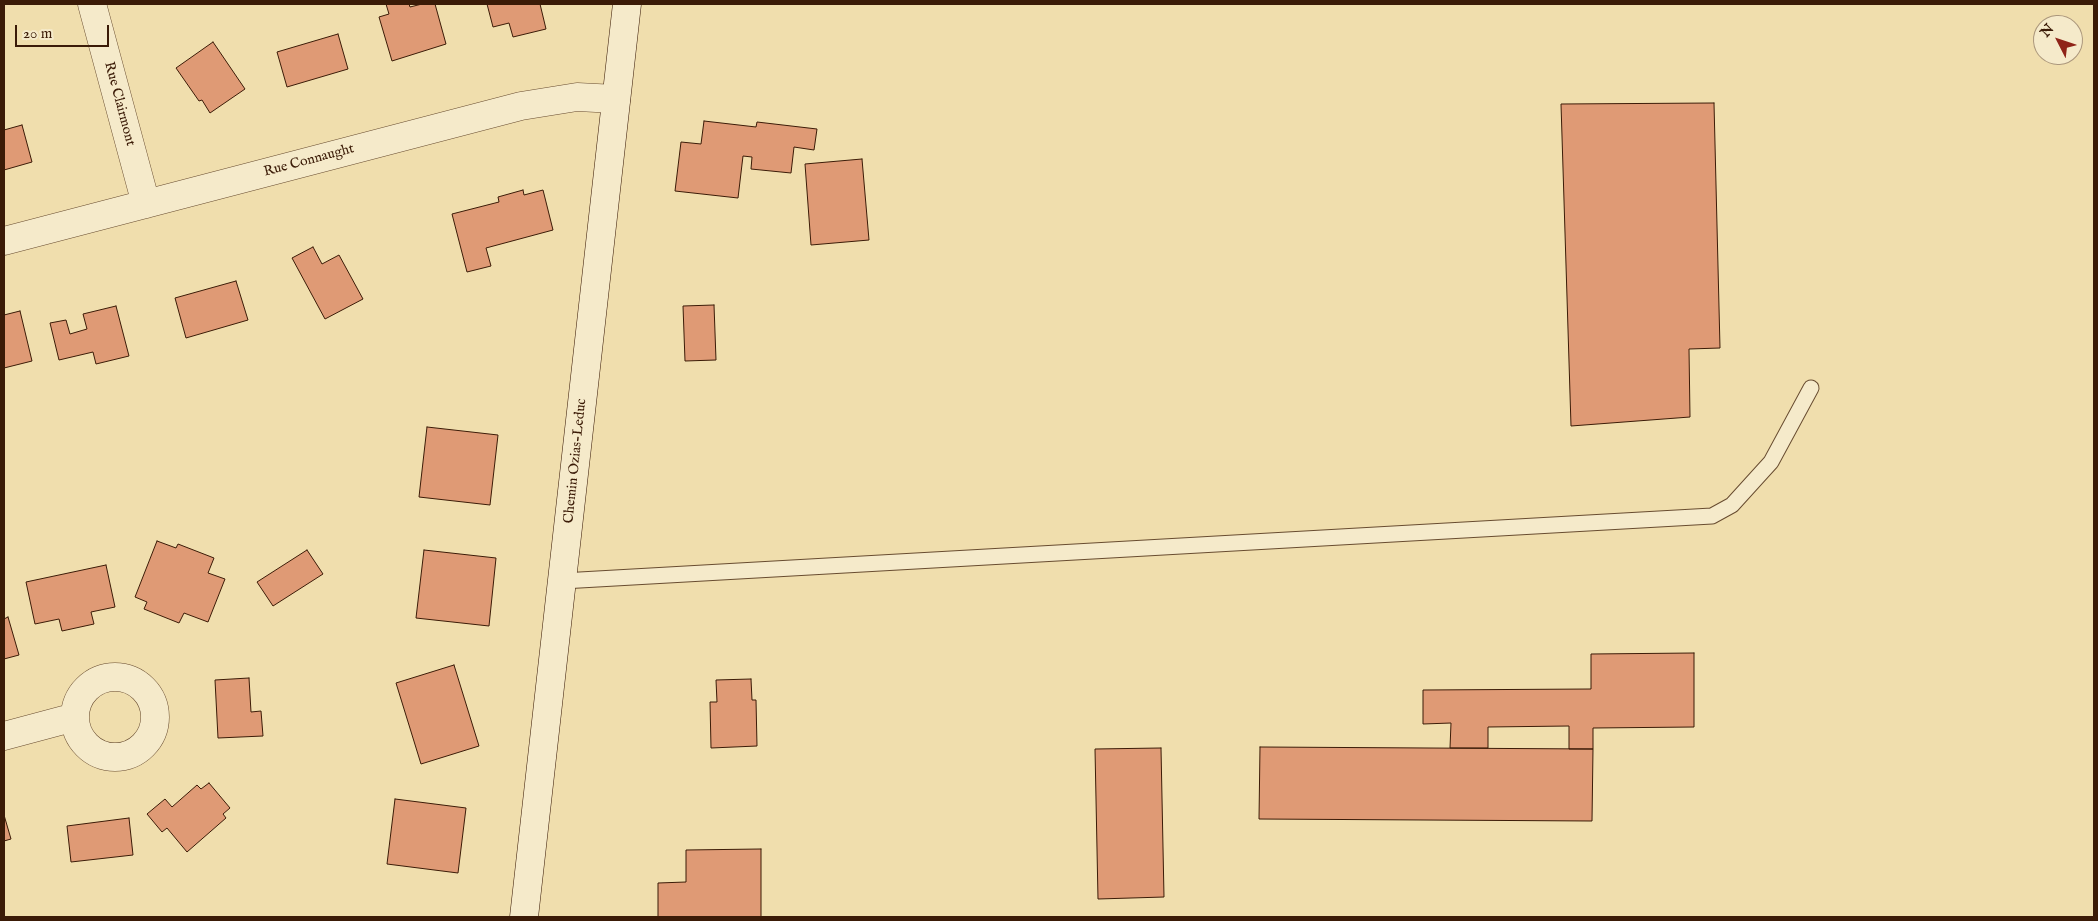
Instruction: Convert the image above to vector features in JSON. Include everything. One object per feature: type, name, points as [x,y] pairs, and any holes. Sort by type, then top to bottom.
[{"type":"street","name":"Rue Clairmont","points":[[92,4],[146,204]]},
{"type":"street","name":"Chemin Ozias-Leduc","points":[[524,917],[628,4]]},
{"type":"street","name":"Rue Connaught","points":[[4,241],[521,106],[577,98],[616,99]]},
{"type":"street","points":[[4,736],[75,717]]},
{"type":"lane","points":[[562,581],[1712,516],[1732,505],[1771,462],[1811,388]]},
{"type":"building","points":[[386,4],[409,4],[410,7],[422,4],[435,4],[446,44],[392,61],[379,17],[389,14]]},
{"type":"building","points":[[487,4],[540,4],[546,29],[513,37],[509,23],[493,27]]},
{"type":"building","points":[[338,34],[348,69],[287,87],[277,52]]},
{"type":"building","points":[[213,42],[245,89],[210,113],[202,100],[199,101],[176,68]]},
{"type":"building","points":[[1714,103],[1720,348],[1689,349],[1690,417],[1571,426],[1561,104]]},
{"type":"building","points":[[704,121],[756,127],[757,122],[817,129],[814,150],[794,147],[791,173],[751,169],[752,157],[743,156],[738,198],[675,191],[681,142],[701,144]]},
{"type":"building","points":[[22,125],[32,162],[4,170],[4,130]]},
{"type":"building","points":[[862,159],[869,240],[811,245],[805,164]]},
{"type":"building","points":[[523,190],[524,195],[543,190],[553,230],[486,248],[491,266],[467,272],[452,214],[499,202],[498,197]]},
{"type":"building","points":[[313,247],[322,264],[339,255],[363,299],[325,319],[292,258]]},
{"type":"building","points":[[236,281],[248,320],[186,338],[175,298]]},
{"type":"building","points":[[714,305],[716,360],[685,361],[683,306]]},
{"type":"building","points":[[116,306],[129,356],[96,364],[93,352],[59,360],[50,323],[66,320],[70,334],[87,329],[83,314]]},
{"type":"building","points":[[20,311],[32,361],[4,368],[4,315]]},
{"type":"building","points":[[427,427],[498,435],[490,505],[419,497]]},
{"type":"building","points":[[157,541],[176,548],[178,544],[214,558],[208,573],[225,579],[208,622],[184,613],[179,623],[144,609],[147,602],[135,597]]},
{"type":"building","points":[[307,550],[323,574],[273,606],[257,582]]},
{"type":"building","points":[[424,550],[496,558],[489,626],[416,618]]},
{"type":"building","points":[[106,565],[115,607],[91,612],[94,624],[62,631],[59,619],[35,624],[26,582]]},
{"type":"building","points":[[8,617],[19,655],[4,659],[4,619]]},
{"type":"building","points":[[1694,653],[1694,727],[1593,728],[1593,749],[1569,749],[1569,726],[1488,727],[1488,748],[1450,748],[1451,723],[1423,724],[1423,690],[1591,689],[1591,654]]},
{"type":"building","points":[[454,665],[479,746],[421,764],[396,683]]},
{"type":"building","points":[[249,678],[251,712],[261,711],[263,736],[218,738],[215,680]]},
{"type":"building","points":[[751,679],[752,700],[756,700],[757,746],[711,748],[710,702],[717,702],[716,680]]},
{"type":"building","points":[[1260,747],[1593,749],[1592,821],[1259,819]]},
{"type":"building","points":[[1161,748],[1164,897],[1098,899],[1095,749]]},
{"type":"building","points":[[209,783],[230,808],[223,814],[226,818],[187,852],[167,828],[162,832],[147,814],[165,799],[172,807],[197,785],[201,789]]},
{"type":"building","points":[[395,799],[466,808],[458,873],[387,864]]},
{"type":"building","points":[[4,815],[11,839],[4,841]]},
{"type":"building","points":[[129,818],[133,855],[71,862],[67,826]]},
{"type":"building","points":[[761,849],[761,917],[658,917],[658,883],[686,882],[686,850]]}]
